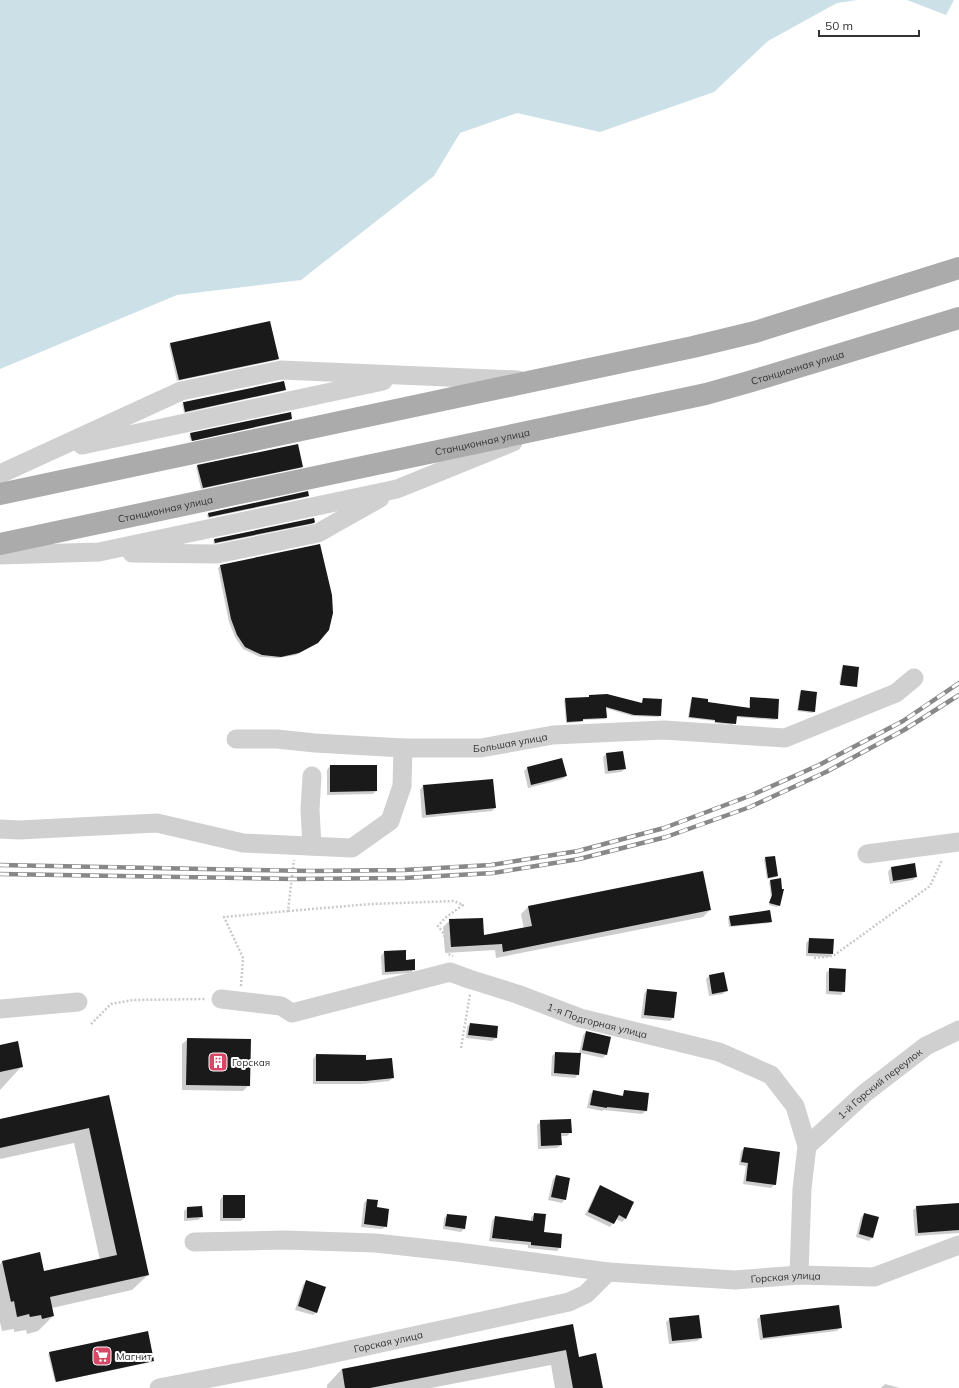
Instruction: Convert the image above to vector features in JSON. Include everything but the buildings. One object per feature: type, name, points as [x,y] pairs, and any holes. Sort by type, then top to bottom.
[{"type":"main road","points":[[0,494],[693,347],[755,332],[959,268]]},
{"type":"main road","name":"Станционная улица","points":[[0,544],[549,426],[706,394],[959,318]]},
{"type":"street","points":[[0,474],[181,391],[281,370],[537,380]]},
{"type":"street","points":[[48,452],[410,375]]},
{"type":"street","points":[[0,555],[99,552],[217,554],[318,533],[397,489],[549,426]]},
{"type":"street","points":[[99,552],[397,489]]},
{"type":"street","name":"Большая улица","points":[[236,739],[276,739],[315,743],[403,748],[481,748],[553,735],[664,730],[785,738],[896,693],[914,678]]},
{"type":"street","points":[[0,829],[19,830],[157,823],[243,843],[352,848],[390,821],[402,786],[403,748]]},
{"type":"street","points":[[312,776],[310,810],[312,846]]},
{"type":"street","points":[[868,854],[955,842]]},
{"type":"street","name":"1-я Подгорная улица","points":[[221,999],[281,1006],[292,1013],[450,972],[517,994],[580,1018],[720,1052],[772,1075],[795,1106],[808,1146],[802,1189],[799,1275]]},
{"type":"street","points":[[0,1009],[78,1002]]},
{"type":"street","name":"1-й Горский переулок","points":[[808,1146],[865,1093],[883,1079],[926,1046],[959,1030]]},
{"type":"street","name":"Горская улица","points":[[194,1242],[285,1240],[374,1243],[458,1252],[608,1272],[735,1280],[799,1275],[874,1277],[959,1245]]},
{"type":"street","name":"Горская улица","points":[[159,1388],[303,1360],[569,1302],[586,1294],[608,1272]]},
{"type":"path","points":[[814,958],[833,956],[930,886],[955,842]]},
{"type":"path","points":[[288,911],[295,857]]},
{"type":"path","points":[[91,1024],[111,1004],[133,1000],[221,999],[241,987],[243,958],[224,917],[370,904],[454,901],[463,905],[445,918],[438,926],[444,934],[448,954],[464,961],[469,979],[471,991],[461,1048]]},
{"type":"shaded area","points":[[0,0],[857,0],[837,3],[768,41],[714,92],[600,132],[517,113],[460,133],[434,176],[301,280],[177,295],[0,369]]},
{"type":"shaded area","points":[[907,0],[954,0],[946,15]]},
{"type":"railway","points":[[0,865],[312,871],[404,870],[491,865],[578,851],[664,828],[752,795],[819,765],[903,721],[959,683]]},
{"type":"railway","points":[[0,874],[293,879],[404,878],[493,873],[579,859],[666,837],[750,807],[826,772],[904,730],[959,695]]},
{"type":"place","name":"Горская","points":[[218,1062]]},
{"type":"place","name":"Магнит","points":[[102,1356]]}]
